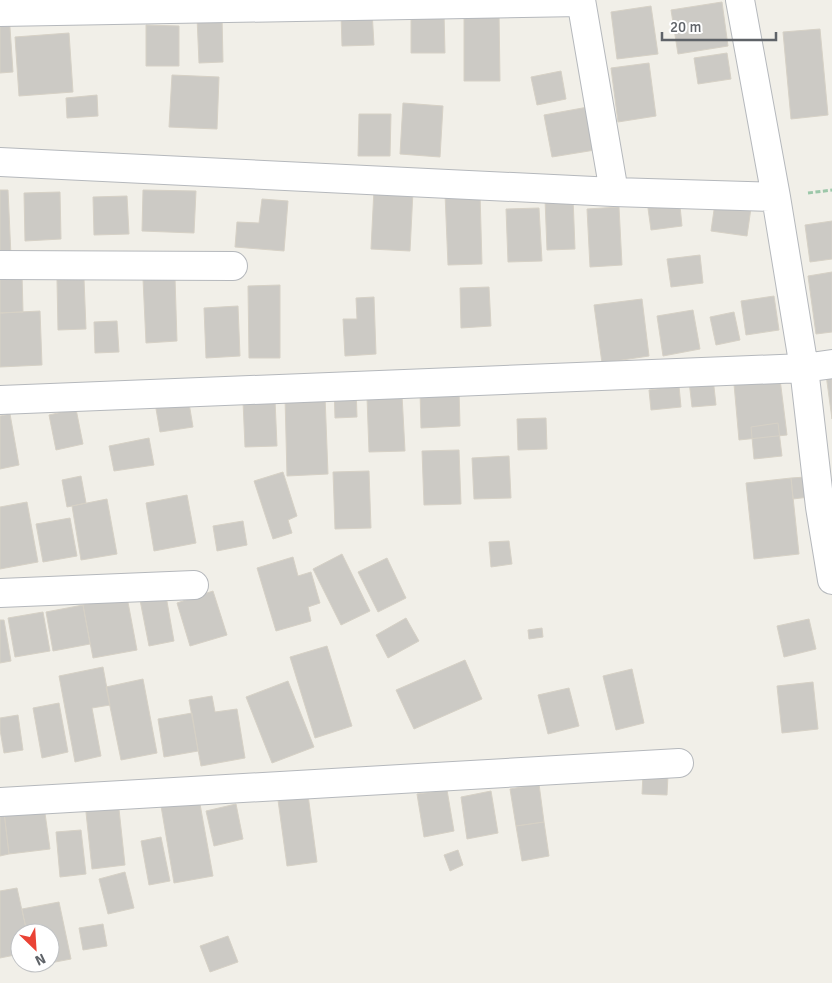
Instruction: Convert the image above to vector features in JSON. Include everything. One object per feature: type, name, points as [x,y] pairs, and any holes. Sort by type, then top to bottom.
[{"type":"street","points":[[740,0],[776,197],[804,368],[826,507],[832,580]]},
{"type":"street","points":[[0,12],[581,1],[614,192]]},
{"type":"street","points":[[0,162],[614,192],[776,197]]},
{"type":"street","points":[[0,265],[233,266]]},
{"type":"street","points":[[0,400],[804,368],[832,364]]},
{"type":"street","points":[[0,593],[194,585]]},
{"type":"street","points":[[0,802],[680,763]]},
{"type":"building","points":[[722,2],[728,46],[678,54],[671,10]]},
{"type":"building","points":[[651,6],[658,54],[617,59],[611,12]]},
{"type":"building","points":[[372,11],[374,45],[342,46],[341,13]]},
{"type":"building","points":[[464,12],[499,12],[500,81],[464,81]]},
{"type":"building","points":[[9,13],[13,72],[0,73],[0,14]]},
{"type":"building","points":[[411,13],[444,13],[445,53],[411,53]]},
{"type":"building","points":[[222,16],[223,62],[199,63],[197,17]]},
{"type":"building","points":[[146,25],[179,26],[179,66],[146,66]]},
{"type":"building","points":[[820,29],[828,115],[791,119],[783,32]]},
{"type":"building","points":[[69,33],[73,92],[19,96],[15,37]]},
{"type":"building","points":[[727,53],[731,79],[698,84],[694,58]]},
{"type":"building","points":[[649,63],[656,116],[618,122],[611,68]]},
{"type":"building","points":[[561,71],[566,99],[537,105],[531,77]]},
{"type":"building","points":[[172,75],[219,77],[217,129],[169,127]]},
{"type":"building","points":[[97,95],[98,116],[67,118],[66,98]]},
{"type":"building","points":[[403,103],[443,106],[440,157],[400,154]]},
{"type":"building","points":[[588,107],[595,150],[552,157],[544,115]]},
{"type":"building","points":[[359,114],[391,114],[390,156],[358,156]]},
{"type":"building","points":[[374,189],[413,191],[410,251],[371,249]]},
{"type":"building","points":[[0,190],[8,190],[11,256],[0,256]]},
{"type":"building","points":[[143,190],[196,191],[194,233],[142,231]]},
{"type":"building","points":[[60,192],[61,239],[25,241],[24,193]]},
{"type":"building","points":[[480,193],[482,264],[448,265],[445,194]]},
{"type":"building","points":[[127,196],[129,234],[94,235],[93,197]]},
{"type":"building","points":[[679,196],[682,226],[651,230],[647,201]]},
{"type":"building","points":[[573,197],[575,249],[547,250],[545,199]]},
{"type":"building","points":[[262,199],[288,201],[284,251],[235,247],[237,222],[259,223]]},
{"type":"building","points":[[715,203],[751,208],[747,236],[711,231]]},
{"type":"building","points":[[619,207],[622,265],[590,267],[587,209]]},
{"type":"building","points":[[539,208],[542,261],[508,262],[506,209]]},
{"type":"building","points":[[832,221],[832,259],[810,262],[805,225]]},
{"type":"building","points":[[700,255],[703,283],[671,287],[667,259]]},
{"type":"building","points":[[832,272],[832,332],[816,334],[808,276]]},
{"type":"building","points":[[22,274],[23,312],[0,313],[0,275]]},
{"type":"building","points":[[175,278],[177,341],[146,343],[143,279]]},
{"type":"building","points":[[84,279],[86,329],[58,330],[57,280]]},
{"type":"building","points":[[280,285],[280,358],[249,358],[248,286]]},
{"type":"building","points":[[489,287],[491,326],[461,328],[460,288]]},
{"type":"building","points":[[774,296],[779,330],[746,335],[741,301]]},
{"type":"building","points":[[374,297],[376,354],[345,356],[343,319],[357,319],[356,298]]},
{"type":"building","points":[[642,299],[649,356],[602,363],[594,305]]},
{"type":"building","points":[[238,306],[240,356],[206,358],[204,308]]},
{"type":"building","points":[[693,310],[700,349],[663,356],[657,316]]},
{"type":"building","points":[[40,311],[42,365],[0,367],[0,313]]},
{"type":"building","points":[[734,312],[740,340],[716,345],[710,317]]},
{"type":"building","points":[[117,321],[119,352],[95,353],[94,322]]},
{"type":"building","points":[[832,366],[832,419],[825,367]]},
{"type":"building","points":[[713,378],[716,405],[692,407],[689,381]]},
{"type":"building","points":[[780,379],[787,435],[739,440],[734,384]]},
{"type":"building","points":[[679,386],[681,407],[651,410],[649,390]]},
{"type":"building","points":[[356,387],[357,417],[335,418],[334,388]]},
{"type":"building","points":[[459,389],[460,426],[421,428],[420,391]]},
{"type":"building","points":[[402,395],[405,451],[369,452],[367,397]]},
{"type":"building","points":[[325,396],[328,474],[287,476],[285,397]]},
{"type":"building","points":[[188,397],[193,427],[160,432],[155,403]]},
{"type":"building","points":[[275,400],[277,446],[245,447],[243,401]]},
{"type":"building","points":[[76,409],[83,444],[56,450],[49,415]]},
{"type":"building","points":[[10,414],[19,465],[0,469],[0,416]]},
{"type":"building","points":[[546,418],[547,449],[518,450],[517,419]]},
{"type":"building","points":[[778,423],[782,456],[754,459],[751,427]]},
{"type":"building","points":[[149,438],[154,465],[114,471],[109,446]]},
{"type":"building","points":[[459,450],[461,504],[424,505],[422,451]]},
{"type":"building","points":[[509,456],[511,498],[474,499],[472,458]]},
{"type":"building","points":[[369,471],[371,528],[335,529],[333,472]]},
{"type":"building","points":[[283,472],[297,516],[288,520],[292,533],[273,539],[254,481]]},
{"type":"building","points":[[81,476],[86,503],[67,507],[62,480]]},
{"type":"building","points":[[806,477],[809,497],[793,499],[791,478]]},
{"type":"building","points":[[791,478],[799,554],[754,559],[746,483]]},
{"type":"building","points":[[187,495],[196,543],[154,551],[146,503]]},
{"type":"building","points":[[107,499],[117,554],[81,560],[72,506]]},
{"type":"building","points":[[27,502],[38,562],[0,569],[0,507]]},
{"type":"building","points":[[70,518],[77,556],[43,562],[36,524]]},
{"type":"building","points":[[243,521],[247,545],[217,551],[213,526]]},
{"type":"building","points":[[509,541],[512,564],[491,567],[489,542]]},
{"type":"building","points":[[342,554],[370,611],[341,625],[313,569]]},
{"type":"building","points":[[293,557],[298,576],[311,572],[320,603],[308,607],[311,621],[276,631],[257,568]]},
{"type":"building","points":[[387,558],[406,598],[378,612],[358,572]]},
{"type":"building","points":[[213,591],[227,635],[190,646],[177,603]]},
{"type":"building","points":[[166,596],[174,641],[149,646],[140,600]]},
{"type":"building","points":[[127,597],[137,650],[93,658],[83,605]]},
{"type":"building","points":[[83,605],[90,644],[53,651],[46,612]]},
{"type":"building","points":[[43,612],[50,651],[15,657],[8,618]]},
{"type":"building","points":[[406,618],[419,641],[388,658],[376,635]]},
{"type":"building","points":[[809,619],[816,649],[784,657],[777,626]]},
{"type":"building","points":[[0,620],[4,620],[11,661],[0,663]]},
{"type":"building","points":[[542,628],[543,637],[529,639],[528,630]]},
{"type":"building","points":[[327,646],[352,726],[315,738],[290,657]]},
{"type":"building","points":[[465,660],[482,699],[414,729],[396,690]]},
{"type":"building","points":[[103,667],[110,705],[92,708],[101,756],[75,762],[59,676]]},
{"type":"building","points":[[632,669],[644,723],[616,730],[603,676]]},
{"type":"building","points":[[143,679],[157,753],[121,760],[106,687]]},
{"type":"building","points":[[288,681],[314,747],[272,763],[246,697]]},
{"type":"building","points":[[813,682],[818,729],[782,733],[777,686]]},
{"type":"building","points":[[569,688],[579,726],[548,734],[538,695]]},
{"type":"building","points":[[212,696],[215,712],[237,709],[245,758],[201,766],[189,700]]},
{"type":"building","points":[[59,703],[68,752],[42,758],[33,708]]},
{"type":"building","points":[[192,713],[198,751],[164,757],[158,719]]},
{"type":"building","points":[[18,715],[23,750],[4,753],[0,718]]},
{"type":"building","points":[[643,774],[668,775],[667,795],[642,794]]},
{"type":"building","points":[[539,784],[544,822],[516,826],[510,789]]},
{"type":"building","points":[[447,790],[454,831],[424,837],[417,794]]},
{"type":"building","points":[[491,791],[498,833],[467,839],[461,797]]},
{"type":"building","points":[[198,793],[213,876],[174,883],[160,800]]},
{"type":"building","points":[[308,795],[317,862],[287,866],[278,800]]},
{"type":"building","points":[[118,800],[125,865],[92,869],[85,803]]},
{"type":"building","points":[[236,804],[243,839],[214,846],[206,811]]},
{"type":"building","points":[[44,806],[50,849],[9,854],[4,812]]},
{"type":"building","points":[[0,812],[4,812],[9,854],[0,856]]},
{"type":"building","points":[[544,822],[549,856],[522,861],[516,826]]},
{"type":"building","points":[[81,830],[86,874],[60,877],[56,832]]},
{"type":"building","points":[[161,837],[170,881],[149,885],[141,841]]},
{"type":"building","points":[[458,850],[463,865],[450,871],[444,855]]},
{"type":"building","points":[[125,872],[134,908],[108,914],[99,879]]},
{"type":"building","points":[[17,888],[25,923],[10,923],[10,956],[0,958],[0,891]]},
{"type":"building","points":[[59,902],[71,959],[60,961],[60,923],[25,923],[22,909]]},
{"type":"building","points":[[103,924],[107,946],[83,950],[79,928]]},
{"type":"building","points":[[228,936],[238,962],[210,972],[200,946]]}]
